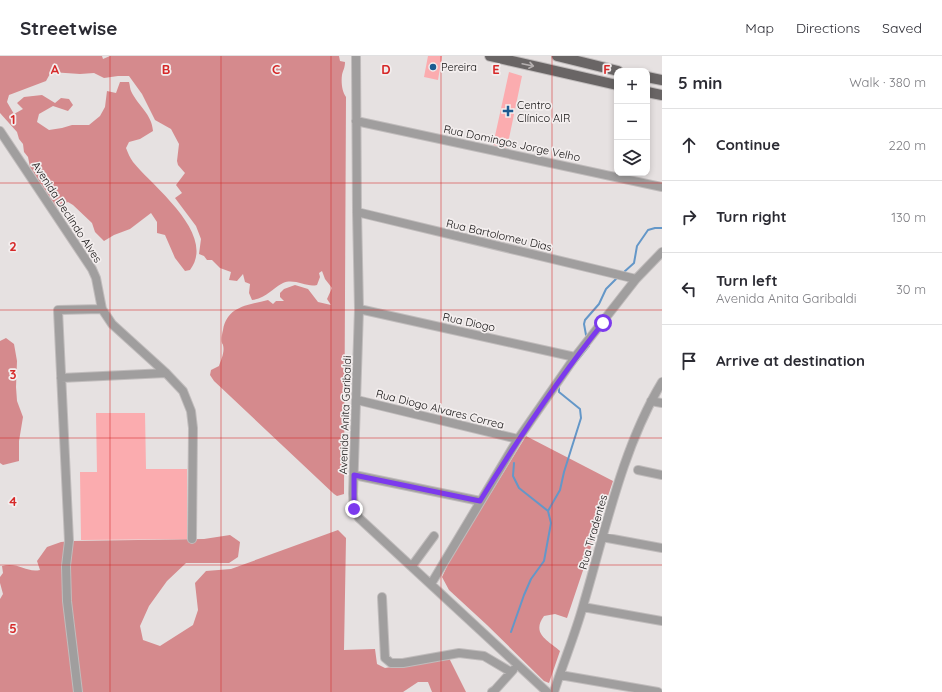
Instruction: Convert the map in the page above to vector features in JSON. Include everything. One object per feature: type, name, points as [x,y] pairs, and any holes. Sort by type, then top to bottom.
[{"type":"main road","points":[[490,56],[614,84]]},
{"type":"main road","points":[[557,56],[614,70]]},
{"type":"main road","points":[[650,78],[662,80]]},
{"type":"main road","points":[[650,93],[662,95]]},
{"type":"street","name":"Avenida Anita Garibaldi","points":[[356,56],[359,309],[354,509],[359,518],[547,692]]},
{"type":"street","name":"Rua Domingos Jorge Velho","points":[[356,121],[662,187]]},
{"type":"street","name":"Avenida Declindo Alves","points":[[0,131],[92,269],[96,278],[102,308],[112,324],[166,373],[183,391],[191,411],[193,428],[192,539]]},
{"type":"street","name":"Rua Bartolomeu Dias","points":[[357,212],[636,279]]},
{"type":"street","points":[[431,584],[518,440],[575,357],[636,279],[662,252]]},
{"type":"street","points":[[78,692],[67,601],[66,566],[69,541],[58,310],[102,308]]},
{"type":"street","name":"Rua Diogo","points":[[359,309],[575,357]]},
{"type":"street","points":[[61,378],[166,373]]},
{"type":"street","name":"Rua Tiradentes","points":[[554,692],[583,607],[623,468],[651,401],[662,382]]},
{"type":"street","name":"Rua Diogo Alvares Correa","points":[[357,400],[518,440]]},
{"type":"street","points":[[651,401],[662,403]]},
{"type":"street","points":[[638,470],[662,475]]},
{"type":"street","points":[[354,475],[480,501]]},
{"type":"street","points":[[412,566],[434,536]]},
{"type":"street","points":[[602,538],[662,548]]},
{"type":"street","points":[[382,597],[385,658],[391,663],[403,663],[459,653],[484,656],[510,672]]},
{"type":"street","points":[[583,607],[662,621]]},
{"type":"street","points":[[492,692],[496,690],[510,672],[519,666]]},
{"type":"street","points":[[560,675],[658,692]]},
{"type":"shaded area","points":[[0,56],[102,56],[103,59],[110,56],[339,56],[340,61],[345,62],[342,75],[343,90],[346,97],[344,494],[337,496],[334,494],[214,381],[210,375],[211,370],[219,366],[224,350],[222,337],[225,322],[234,311],[246,305],[268,300],[273,304],[276,301],[284,301],[280,297],[280,293],[284,289],[295,285],[308,289],[318,302],[331,305],[327,299],[332,288],[325,279],[322,271],[319,273],[320,277],[317,285],[313,286],[296,282],[287,282],[279,285],[269,293],[252,300],[249,293],[250,284],[245,282],[243,274],[237,281],[229,280],[231,272],[220,268],[212,260],[207,260],[204,256],[199,254],[201,239],[196,226],[175,198],[182,193],[176,185],[185,173],[178,165],[177,161],[179,144],[171,129],[155,120],[142,94],[129,76],[104,78],[94,73],[80,74],[51,72],[46,81],[9,95],[7,102],[14,114],[23,109],[17,103],[24,97],[42,95],[55,103],[61,98],[69,99],[73,105],[68,111],[53,106],[39,114],[37,122],[49,130],[72,125],[89,125],[100,116],[105,107],[107,91],[116,93],[120,82],[129,82],[134,96],[150,120],[153,131],[140,139],[129,142],[126,148],[133,162],[167,198],[189,227],[195,241],[196,256],[190,270],[185,271],[175,258],[165,235],[157,233],[157,222],[151,213],[130,229],[114,235],[104,241],[95,232],[92,223],[73,205],[68,202],[56,207],[30,167],[28,157],[24,152],[23,144],[19,139],[17,132],[0,113]]},
{"type":"shaded area","points":[[6,338],[14,344],[17,361],[17,401],[23,417],[19,441],[19,461],[3,465],[0,463],[0,341]]},
{"type":"shaded area","points":[[526,436],[613,481],[567,618],[555,614],[544,616],[540,622],[540,632],[546,640],[560,651],[549,683],[544,681],[449,590],[442,577],[451,558]]},
{"type":"shaded area","points":[[338,530],[346,538],[344,650],[375,649],[377,664],[385,668],[449,658],[466,692],[432,692],[428,682],[418,682],[403,692],[0,692],[0,599],[3,594],[0,577],[3,573],[2,566],[13,565],[35,571],[40,570],[37,561],[47,547],[61,542],[204,539],[230,535],[240,542],[238,557],[229,563],[186,563],[167,581],[149,606],[140,626],[143,640],[160,646],[193,625],[198,610],[195,583],[206,571],[231,569]]},
{"type":"building","name":"Pereira","points":[[428,56],[442,56],[438,80],[424,77]]},
{"type":"building","name":"Centro Clínico AIR","points":[[509,72],[522,76],[507,148],[493,145]]},
{"type":"building","points":[[96,413],[145,413],[146,469],[187,469],[187,539],[81,540],[80,472],[97,472]]},
{"type":"waterway","points":[[624,272],[634,263],[637,246],[648,230],[662,228]]},
{"type":"waterway","points":[[586,335],[584,324],[585,320],[599,304],[606,289],[616,279]]},
{"type":"waterway","points":[[573,366],[589,346]]},
{"type":"waterway","points":[[511,632],[531,579],[544,561],[551,523],[548,511],[560,490],[581,418],[580,409],[559,392],[559,386]]},
{"type":"waterway","points":[[514,463],[513,476],[519,488],[548,511]]},
{"type":"place","name":"Pereira","points":[[433,67]]},
{"type":"place","name":"Centro Clínico AIR","points":[[508,111]]},
{"type":"route","points":[[354,509],[354,475],[480,501],[518,440],[575,357],[603,323]]}]
